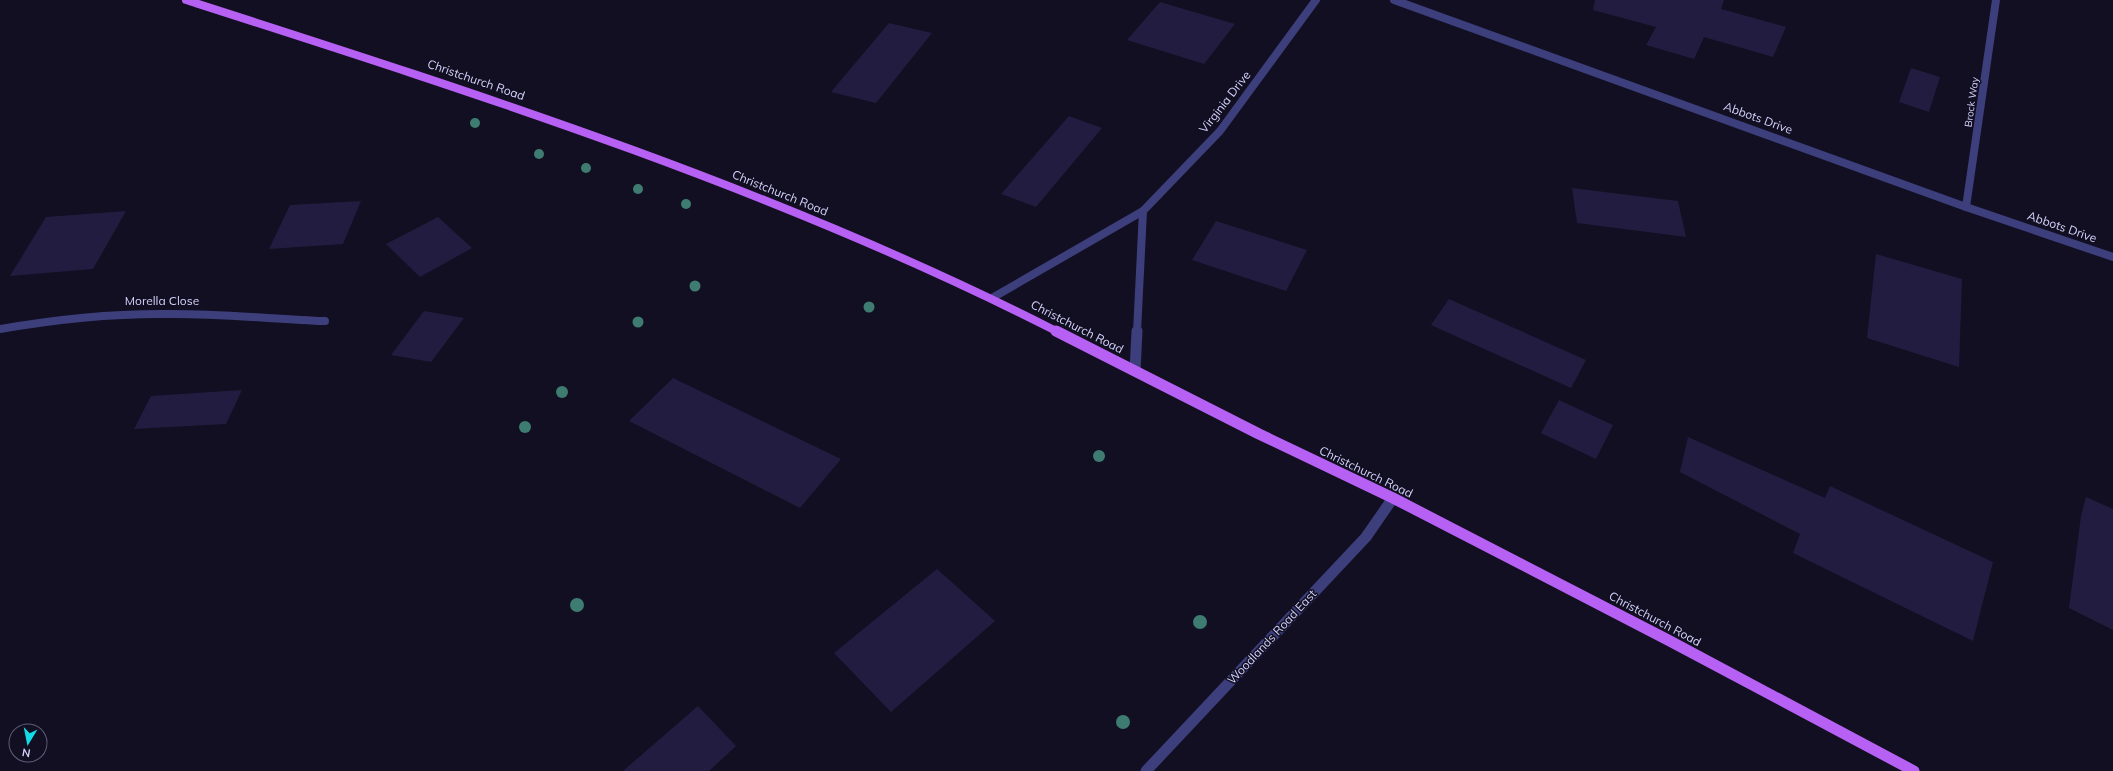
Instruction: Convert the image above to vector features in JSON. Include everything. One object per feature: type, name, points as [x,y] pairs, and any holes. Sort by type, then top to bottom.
[{"type":"main road","name":"Christchurch Road","points":[[186,0],[405,70],[588,132],[792,211],[992,298],[1259,434],[1393,498],[1914,771]]},
{"type":"street","name":"Virginia Drive","points":[[992,298],[1143,211],[1220,131],[1316,0]]},
{"type":"street","name":"Abbots Drive","points":[[1394,0],[1966,207],[2113,257]]},
{"type":"street","name":"Brock Way","points":[[1966,207],[1996,0]]},
{"type":"street","points":[[1135,371],[1143,211]]},
{"type":"street","name":"Morella Close","points":[[0,329],[28,324],[116,314],[198,314],[280,320],[325,321]]},
{"type":"street","name":"Woodlands Road East","points":[[1146,771],[1366,537],[1393,498]]},
{"type":"building","points":[[1595,0],[1724,0],[1721,9],[1786,27],[1773,57],[1704,37],[1694,59],[1646,45],[1656,27],[1593,10]]},
{"type":"building","points":[[1160,2],[1235,24],[1204,64],[1127,40]]},
{"type":"building","points":[[889,23],[932,33],[876,103],[831,92]]},
{"type":"building","points":[[1911,68],[1940,77],[1929,112],[1899,102]]},
{"type":"building","points":[[1069,116],[1102,128],[1036,207],[1001,194]]},
{"type":"building","points":[[1572,188],[1678,201],[1686,237],[1577,223]]},
{"type":"building","points":[[361,201],[343,244],[269,249],[290,205]]},
{"type":"building","points":[[126,211],[93,269],[10,276],[46,217]]},
{"type":"building","points":[[438,217],[472,248],[420,277],[386,244]]},
{"type":"building","points":[[1216,221],[1307,250],[1286,291],[1192,260]]},
{"type":"building","points":[[1876,254],[1962,279],[1959,367],[1867,338]]},
{"type":"building","points":[[1449,299],[1586,360],[1571,388],[1431,325]]},
{"type":"building","points":[[424,311],[464,318],[431,362],[391,355]]},
{"type":"building","points":[[673,378],[841,459],[800,508],[629,421]]},
{"type":"building","points":[[242,390],[226,424],[134,429],[151,396]]},
{"type":"building","points":[[1559,400],[1613,425],[1596,459],[1541,433]]},
{"type":"building","points":[[1688,437],[1825,498],[1830,486],[1993,562],[1973,641],[1793,553],[1800,534],[1680,472]]},
{"type":"building","points":[[2086,497],[2113,509],[2113,630],[2069,608],[2081,516]]},
{"type":"building","points":[[937,569],[995,621],[891,712],[834,653]]},
{"type":"building","points":[[698,706],[736,746],[709,771],[623,771]]}]
